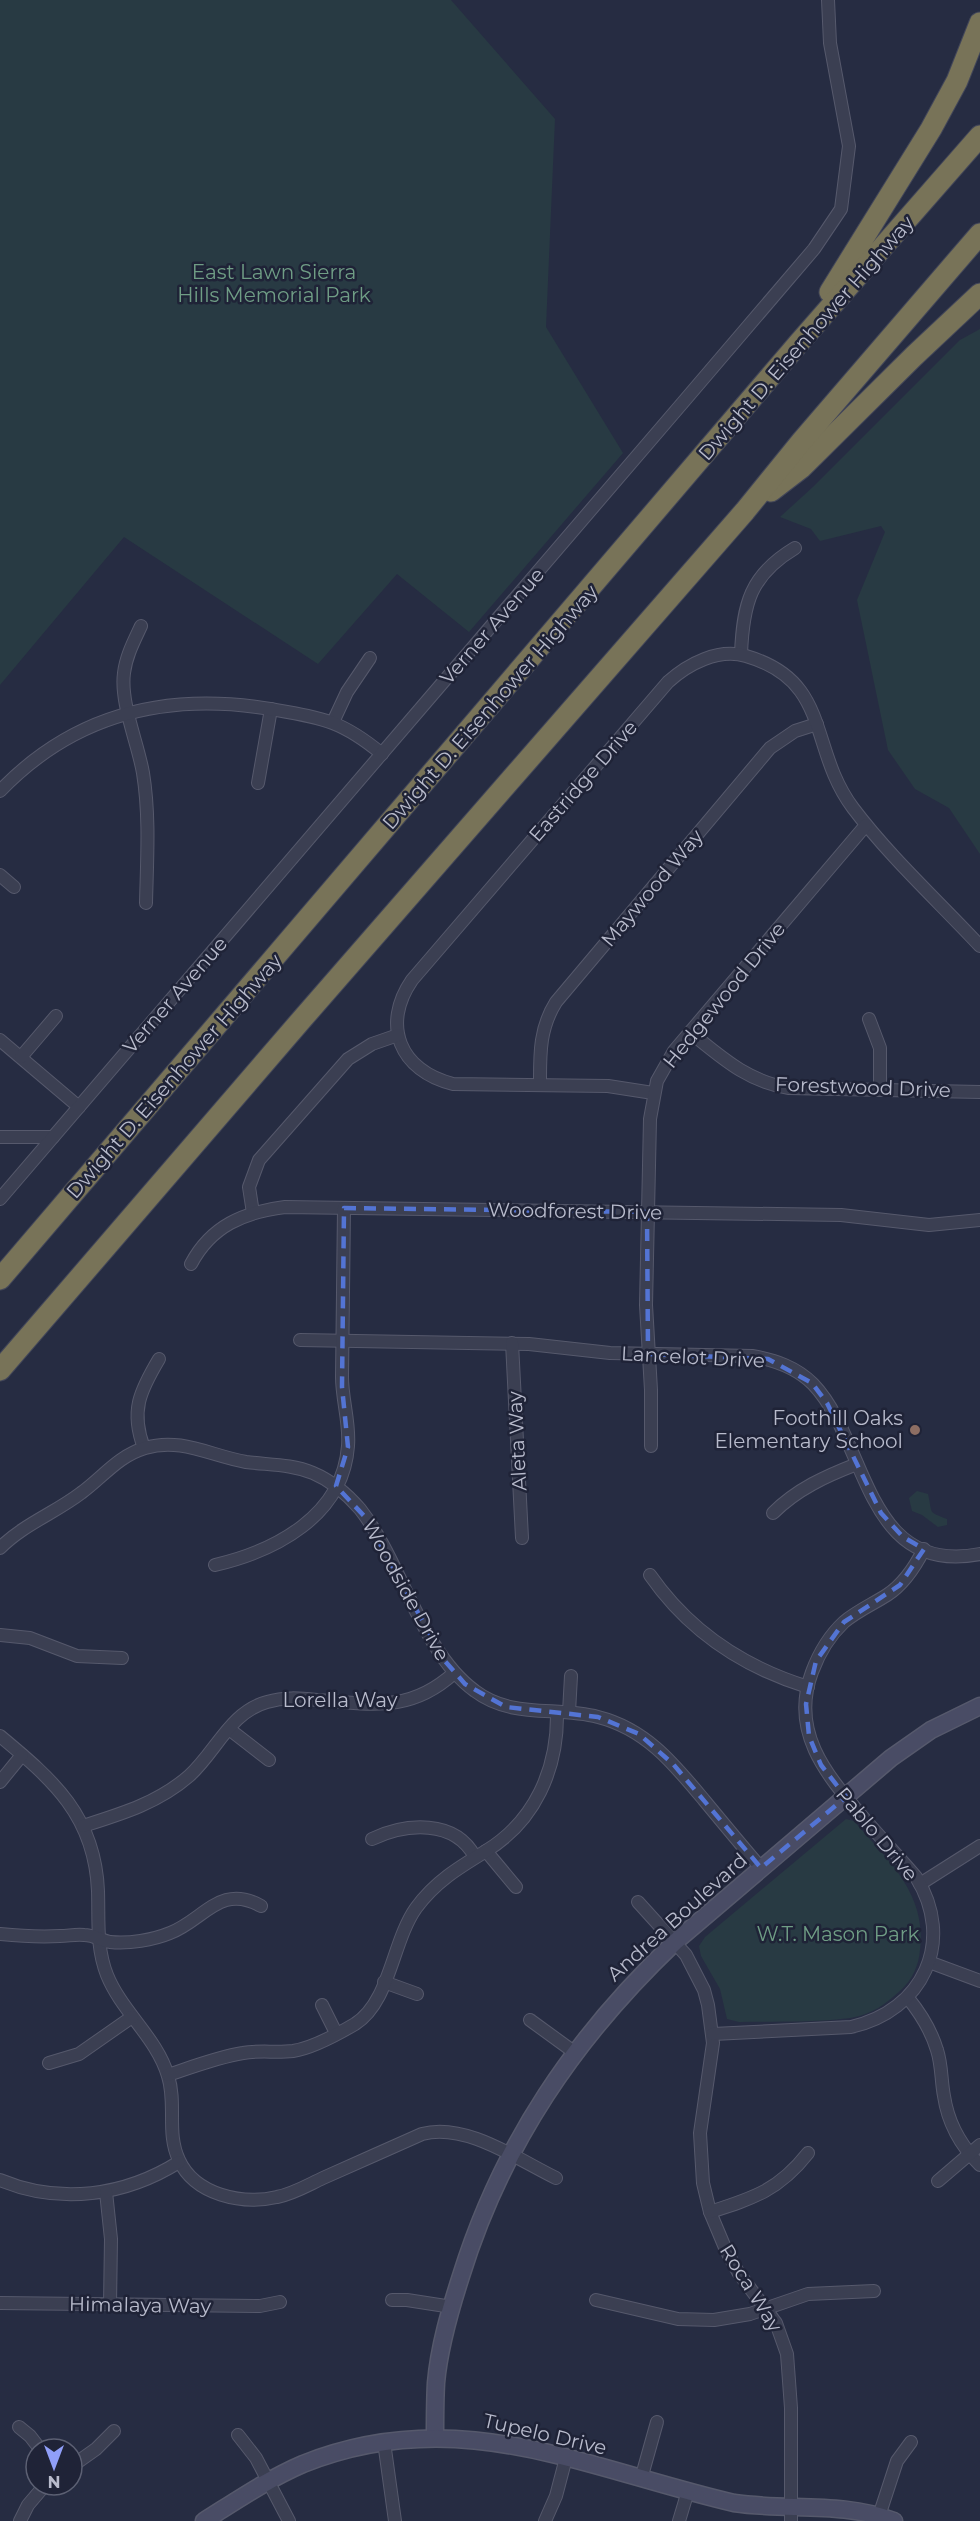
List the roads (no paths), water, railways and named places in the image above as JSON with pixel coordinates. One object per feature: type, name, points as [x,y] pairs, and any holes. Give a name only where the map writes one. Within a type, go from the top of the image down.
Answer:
[{"type":"highway","points":[[798,344],[931,129],[957,81],[980,23]]},
{"type":"highway","name":"Dwight D. Eisenhower Highway","points":[[0,1279],[798,344],[980,136]]},
{"type":"highway","points":[[0,1370],[311,1009],[745,512],[801,442],[980,234]]},
{"type":"highway","points":[[745,512],[801,468],[980,294]]},
{"type":"street","name":"Verner Avenue","points":[[0,1199],[814,249],[841,209],[849,146],[830,43],[828,0]]},
{"type":"street","points":[[741,654],[744,613],[750,593],[770,565],[795,548]]},
{"type":"street","points":[[141,626],[126,659],[123,676],[143,773],[147,808],[146,903]]},
{"type":"street","name":"Eastridge Drive","points":[[653,1093],[608,1086],[453,1084],[438,1080],[424,1073],[412,1063],[404,1050],[398,1035],[398,1007],[403,992],[412,980],[668,682],[686,668],[706,658],[741,654],[773,665],[797,684],[813,710],[824,750],[836,779],[852,807],[866,825],[980,946]]},
{"type":"street","points":[[333,722],[347,692],[370,658]]},
{"type":"street","points":[[0,791],[22,770],[56,745],[108,719],[153,707],[201,702],[271,709],[333,722],[358,734],[382,754]]},
{"type":"street","points":[[258,783],[271,709]]},
{"type":"street","name":"Maywood Way","points":[[540,1085],[541,1040],[544,1024],[556,1002],[770,748],[795,731],[817,724]]},
{"type":"street","name":"Hedgewood Drive","points":[[651,1446],[651,1390],[645,1305],[650,1119],[653,1093],[669,1058],[866,825]]},
{"type":"street","points":[[0,875],[14,887]]},
{"type":"street","points":[[21,1057],[56,1016]]},
{"type":"street","points":[[870,1019],[880,1048],[880,1090]]},
{"type":"street","name":"Forestwood Drive","points":[[690,1032],[734,1067],[767,1084],[789,1088],[980,1092]]},
{"type":"street","points":[[253,1213],[249,1187],[259,1160],[348,1059],[372,1044],[398,1035]]},
{"type":"street","points":[[0,1040],[79,1107]]},
{"type":"street","points":[[0,1137],[53,1137]]},
{"type":"street","name":"Woodforest Drive","points":[[191,1264],[201,1246],[215,1233],[253,1213],[285,1207],[841,1215],[929,1226],[980,1220]]},
{"type":"street","points":[[215,1565],[254,1554],[289,1536],[320,1511],[333,1496],[348,1447],[342,1387],[344,1208]]},
{"type":"street","name":"Lancelot Drive","points":[[300,1340],[512,1343],[560,1346],[610,1353],[752,1356],[784,1364],[805,1378],[823,1396],[877,1506],[891,1526],[909,1542],[924,1549],[958,1556],[980,1554]]},
{"type":"street","name":"Aleta Way","points":[[512,1343],[522,1539]]},
{"type":"street","points":[[0,1548],[38,1518],[80,1495],[122,1458],[144,1448],[137,1427],[139,1396],[159,1359]]},
{"type":"street","name":"Woodside Drive","points":[[144,1448],[168,1444],[192,1447],[247,1462],[299,1468],[336,1486],[351,1499],[366,1518],[444,1660],[454,1673],[477,1693],[498,1704],[521,1711],[563,1712],[612,1721],[652,1743],[673,1764],[761,1868]]},
{"type":"street","points":[[773,1513],[790,1497],[811,1484],[857,1464]]},
{"type":"street","name":"Pablo Drive","points":[[713,2034],[851,2027],[882,2017],[908,1998],[929,1962],[933,1946],[933,1921],[920,1884],[830,1778],[814,1751],[807,1720],[808,1687],[816,1661],[833,1634],[857,1612],[900,1585],[924,1549]]},
{"type":"street","points":[[650,1575],[675,1607],[719,1646],[762,1670],[808,1687]]},
{"type":"street","points":[[0,1635],[30,1638],[77,1656],[122,1658]]},
{"type":"street","name":"Lorella Way","points":[[83,1826],[132,1810],[164,1795],[191,1774],[244,1714],[265,1702],[289,1698],[395,1703],[428,1692],[454,1673]]},
{"type":"street","points":[[168,2075],[240,2054],[295,2051],[358,2022],[369,2012],[414,1910],[435,1886],[486,1851],[514,1828],[542,1789],[553,1760],[571,1676]]},
{"type":"street","name":"Andrea Boulevard","points":[[435,2437],[436,2382],[452,2307],[481,2219],[510,2156],[533,2114],[574,2052],[608,2010],[675,1941],[911,1744],[952,1719],[980,1706]]},
{"type":"street","points":[[229,1729],[268,1760]]},
{"type":"street","points":[[0,1737],[56,1785],[83,1826],[97,1875],[98,1938],[107,1976],[132,2017],[160,2056],[168,2075],[172,2096],[171,2133],[179,2162],[193,2179],[218,2194],[261,2199],[284,2196],[430,2132],[452,2131],[466,2134],[556,2178]]},
{"type":"street","points":[[0,1782],[22,1755]]},
{"type":"street","points":[[372,1839],[389,1831],[407,1828],[443,1830],[462,1840],[475,1857]]},
{"type":"street","points":[[920,1884],[980,1846]]},
{"type":"street","points":[[486,1851],[516,1887]]},
{"type":"street","points":[[0,1934],[84,1935],[112,1942],[156,1938],[184,1927],[213,1904],[226,1899],[248,1900],[261,1906]]},
{"type":"street","name":"Roca Way","points":[[638,1902],[675,1941],[694,1968],[704,1990],[713,2034],[712,2059],[702,2108],[700,2133],[703,2183],[711,2212],[726,2250],[738,2272],[767,2308],[782,2338],[789,2370],[791,2515]]},
{"type":"street","points":[[929,1962],[980,1981]]},
{"type":"street","points":[[384,1982],[417,1994]]},
{"type":"street","points":[[908,1998],[930,2031],[941,2065],[947,2112],[960,2142],[980,2165]]},
{"type":"street","points":[[322,2005],[336,2033]]},
{"type":"street","points":[[49,2063],[85,2050],[132,2017]]},
{"type":"street","points":[[530,2020],[574,2052]]},
{"type":"street","points":[[938,2181],[980,2145]]},
{"type":"street","points":[[711,2212],[763,2193],[791,2173],[808,2152]]},
{"type":"street","points":[[0,2180],[48,2193],[68,2195],[106,2192],[138,2184],[179,2162]]},
{"type":"street","points":[[106,2192],[111,2239],[110,2304]]},
{"type":"street","points":[[596,2300],[678,2319],[696,2320],[732,2318],[767,2308],[792,2297],[808,2294],[874,2291]]},
{"type":"street","points":[[392,2300],[452,2307]]},
{"type":"street","name":"Himalaya Way","points":[[0,2303],[260,2306],[280,2301]]},
{"type":"street","points":[[641,2478],[657,2422]]},
{"type":"street","points":[[19,2427],[31,2437]]},
{"type":"street","points":[[84,2458],[96,2449],[114,2430]]},
{"type":"street","points":[[238,2435],[256,2458],[289,2521]]},
{"type":"street","name":"Tupelo Drive","points":[[204,2521],[269,2481],[325,2456],[384,2442],[435,2437],[492,2441],[566,2458],[735,2503],[791,2515],[841,2508],[886,2518]]},
{"type":"street","points":[[384,2442],[395,2521]]},
{"type":"street","points":[[886,2518],[897,2461],[911,2442]]},
{"type":"street","points":[[545,2521],[556,2496],[566,2458]]},
{"type":"street","points":[[679,2521],[688,2491]]},
{"type":"street","points":[[20,2521],[27,2505],[34,2497]]},
{"type":"place","name":"Foothill Oaks Elementary School","points":[[915,1430]]},
{"type":"park label","name":"East Lawn Sierra Hills Memorial Park","points":[[274,284]]},
{"type":"park label","name":"W.T. Mason Park","points":[[838,1934]]}]
